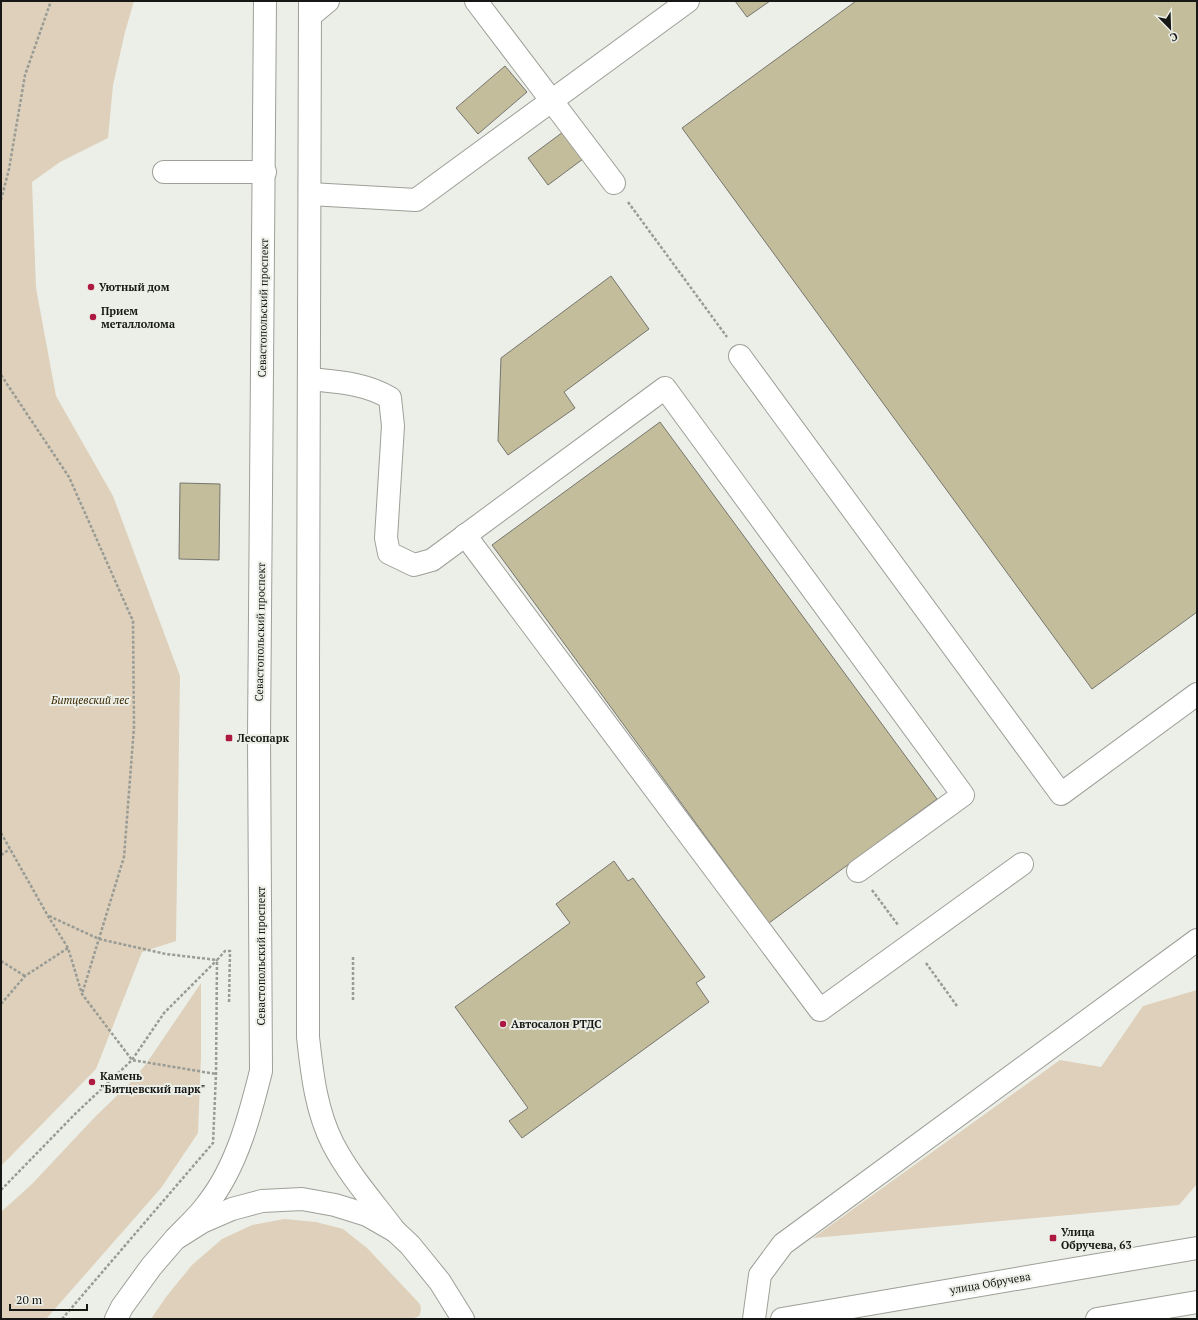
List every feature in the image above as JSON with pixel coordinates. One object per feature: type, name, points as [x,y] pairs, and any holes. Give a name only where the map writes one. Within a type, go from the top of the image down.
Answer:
[{"type":"main road","name":"Севастопольский проспект","points":[[175,1239],[209,1203],[228,1171],[249,1118],[262,1071],[259,736],[265,172],[265,1]]},
{"type":"main road","points":[[328,1],[310,9],[308,1036],[314,1082],[324,1122],[333,1144],[355,1178],[396,1231],[410,1245],[440,1282],[463,1319]]},
{"type":"main road","points":[[476,1],[614,182]]},
{"type":"main road","points":[[310,194],[416,200],[688,1]]},
{"type":"main road","points":[[164,172],[265,172]]},
{"type":"main road","points":[[740,356],[1061,794],[1197,694]]},
{"type":"main road","points":[[310,379],[356,384],[378,391],[390,398],[393,426],[386,538],[389,553],[414,565],[432,560],[665,388],[963,795],[858,871]]},
{"type":"main road","points":[[465,535],[820,1010],[1022,864]]},
{"type":"main road","points":[[754,1319],[760,1275],[783,1244],[1197,940]]},
{"type":"main road","points":[[116,1319],[122,1307],[151,1267],[175,1239],[202,1222],[232,1209],[262,1201],[302,1199],[335,1205],[366,1215],[396,1231]]},
{"type":"main road","name":"улица Обручева","points":[[782,1319],[1197,1248]]},
{"type":"main road","points":[[1097,1319],[1134,1317],[1197,1302]]},
{"type":"path","points":[[1,200],[10,169],[25,75],[51,1]]},
{"type":"path","points":[[614,182],[740,356]]},
{"type":"path","points":[[1,374],[69,477],[133,621],[134,728],[124,857],[82,994]]},
{"type":"path","points":[[1,833],[68,948],[82,994],[132,1060],[216,1074]]},
{"type":"path","points":[[1,855],[10,849]]},
{"type":"path","points":[[48,916],[99,939],[166,954],[217,960]]},
{"type":"path","points":[[1,1004],[25,976],[68,948]]},
{"type":"path","points":[[1,1190],[74,1115],[132,1060],[164,1013],[225,951],[230,951],[229,1004]]},
{"type":"path","points":[[353,956],[353,1002]]},
{"type":"path","points":[[62,1319],[213,1143],[216,1074],[217,960]]},
{"type":"path","points":[[1,961],[25,976]]},
{"type":"green space","name":"Битцевский лес","points":[[1,1],[134,1],[125,32],[113,85],[108,138],[60,162],[32,182],[36,288],[56,396],[113,496],[180,676],[176,941],[142,952],[96,1069],[1,1166]]},
{"type":"green space","points":[[201,983],[201,1057],[198,1133],[161,1188],[46,1319],[1,1319],[1,1212],[32,1184],[94,1118],[133,1080],[146,1064]]},
{"type":"green space","points":[[1197,990],[1197,1184],[1179,1205],[813,1238],[1060,1060],[1101,1067],[1143,1006]]},
{"type":"green space","points":[[284,1219],[316,1222],[343,1229],[367,1248],[419,1303],[421,1310],[419,1316],[412,1319],[151,1319],[166,1297],[192,1265],[222,1239],[252,1225]]},
{"type":"building","points":[[735,1],[770,1],[747,17]]},
{"type":"building","points":[[856,1],[1197,1],[1197,612],[1092,689],[682,128]]},
{"type":"building","points":[[505,66],[527,92],[478,134],[456,108]]},
{"type":"building","points":[[563,132],[583,159],[548,185],[528,158]]},
{"type":"building","points":[[611,276],[649,329],[564,392],[575,408],[508,455],[498,441],[501,358]]},
{"type":"building","points":[[660,422],[937,799],[769,923],[492,545]]},
{"type":"building","points":[[180,483],[220,484],[219,560],[179,559]]},
{"type":"building","points":[[614,861],[628,881],[633,878],[705,977],[696,983],[709,1002],[522,1138],[509,1121],[528,1108],[455,1007],[570,923],[556,904]]},
{"type":"place","name":"Уютный дом","points":[[91,287]]},
{"type":"place","name":"Прием металлолома","points":[[93,317]]},
{"type":"place","name":"Лесопарк","points":[[229,738]]},
{"type":"place","name":"Автосалон РТДС","points":[[503,1024]]},
{"type":"place","name":"Камень \"Битцевский парк\"","points":[[92,1082]]},
{"type":"place","name":"Улица Обручева, 63","points":[[1053,1238]]}]
